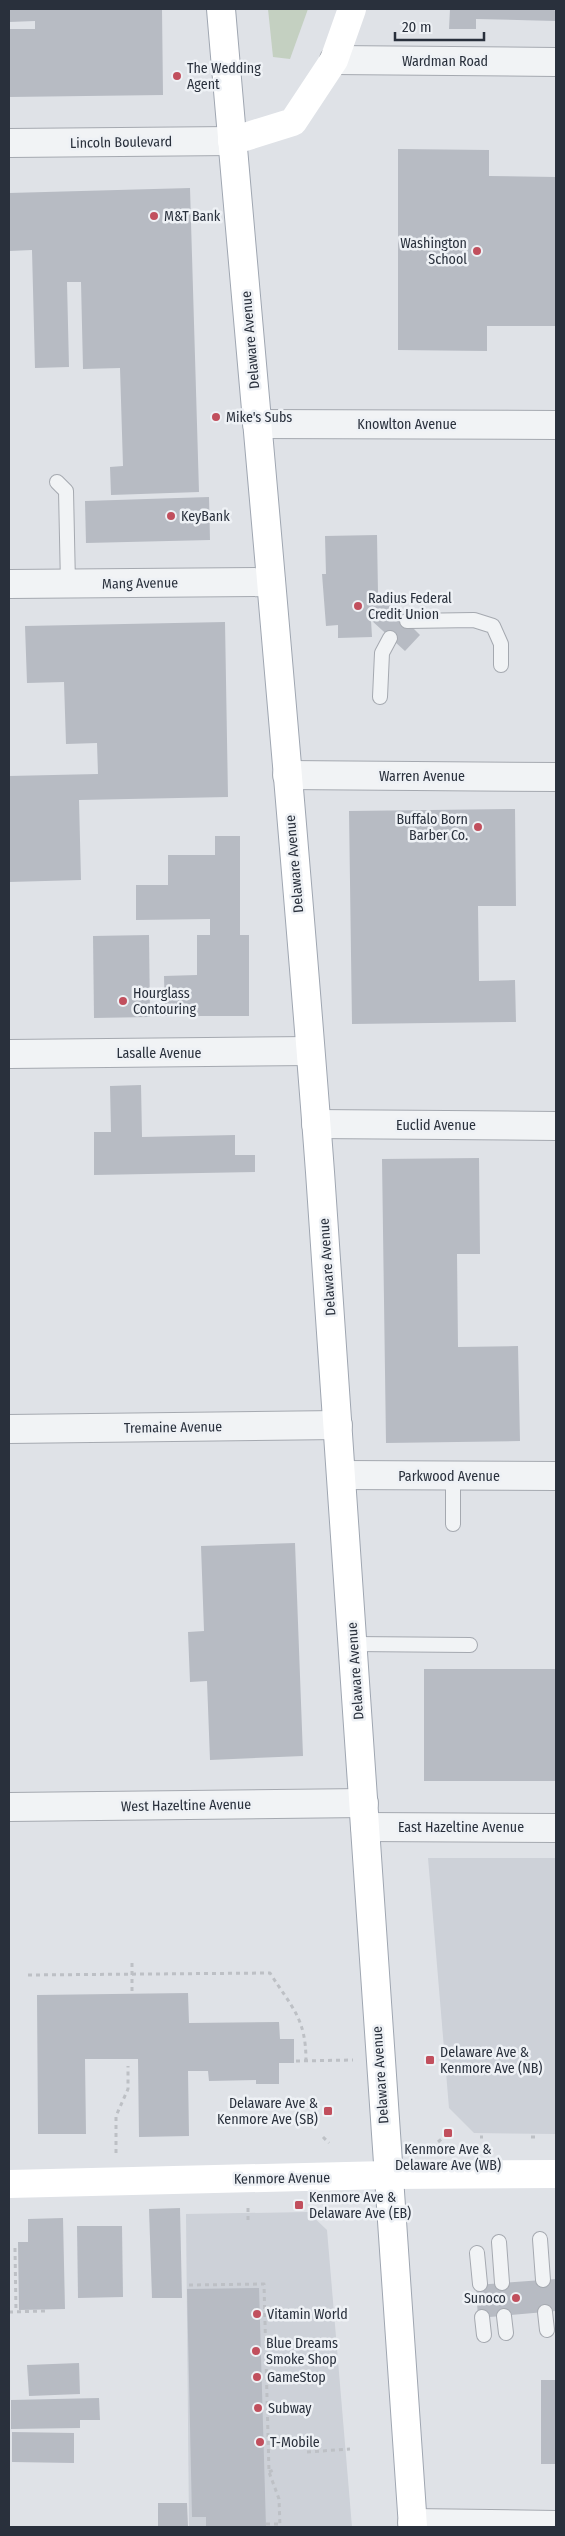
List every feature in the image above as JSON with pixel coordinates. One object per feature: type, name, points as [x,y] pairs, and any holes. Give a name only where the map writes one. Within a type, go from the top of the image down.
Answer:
[{"type":"main road","name":"Delaware Avenue","points":[[221,9],[288,775],[316,1124],[342,1475],[387,2176],[413,2525]]},
{"type":"main road","points":[[232,141],[293,122],[334,60],[352,9]]},
{"type":"main road","name":"Kenmore Avenue","points":[[9,2184],[556,2174]]},
{"type":"street","name":"Wardman Road","points":[[334,60],[556,62]]},
{"type":"street","name":"Lincoln Boulevard","points":[[9,143],[232,141]]},
{"type":"street","name":"Knowlton Avenue","points":[[257,424],[556,425]]},
{"type":"street","name":"Mang Avenue","points":[[9,584],[271,582]]},
{"type":"street","name":"Warren Avenue","points":[[288,775],[556,777]]},
{"type":"street","name":"Lasalle Avenue","points":[[9,1054],[310,1051]]},
{"type":"street","name":"Euclid Avenue","points":[[316,1124],[556,1126]]},
{"type":"street","name":"Tremaine Avenue","points":[[9,1429],[338,1426]]},
{"type":"street","name":"Parkwood Avenue","points":[[342,1475],[556,1476]]},
{"type":"street","name":"West Hazeltine Avenue","points":[[9,1807],[364,1815]]},
{"type":"street","name":"East Hazeltine Avenue","points":[[364,1815],[556,1828]]},
{"type":"street","points":[[413,2525],[515,2526],[556,2524]]},
{"type":"lane","points":[[57,482],[66,492],[68,584]]},
{"type":"lane","points":[[407,621],[474,620],[492,626],[501,644],[500,665]]},
{"type":"lane","points":[[380,697],[382,653],[390,638]]},
{"type":"lane","points":[[453,1476],[453,1524]]},
{"type":"lane","points":[[353,1644],[470,1644]]},
{"type":"lane","points":[[540,2239],[543,2280]]},
{"type":"lane","points":[[499,2242],[502,2282]]},
{"type":"lane","points":[[477,2253],[480,2284]]},
{"type":"lane","points":[[545,2312],[546,2330]]},
{"type":"lane","points":[[504,2316],[506,2333]]},
{"type":"lane","points":[[482,2317],[484,2335]]},
{"type":"path","points":[[132,1963],[132,1993]]},
{"type":"path","points":[[28,1975],[270,1973],[302,2022],[306,2041],[306,2061]]},
{"type":"path","points":[[296,2061],[344,2060]]},
{"type":"path","points":[[116,2159],[116,2116],[128,2089],[128,2066]]},
{"type":"path","points":[[438,2142],[445,2136]]},
{"type":"path","points":[[323,2138],[329,2143]]},
{"type":"path","points":[[248,2220],[249,2201]]},
{"type":"path","points":[[9,2248],[16,2248],[16,2312]]},
{"type":"path","points":[[188,2285],[264,2284],[269,2472],[280,2499],[280,2526],[266,2524]]},
{"type":"path","points":[[9,2312],[45,2311]]},
{"type":"path","points":[[307,2452],[350,2449]]},
{"type":"path","points":[[269,2472],[276,2468]]},
{"type":"shaded area","points":[[428,1858],[556,1858],[556,2134],[474,2133],[449,2108]]},
{"type":"shaded area","points":[[308,2212],[327,2230],[352,2527],[189,2527],[186,2214]]},
{"type":"green space","points":[[268,9],[308,9],[290,59],[273,57]]},
{"type":"building","points":[[9,9],[162,9],[163,95],[9,97],[9,29],[35,29],[35,21],[9,22]]},
{"type":"building","points":[[450,9],[552,9],[556,11],[556,21],[476,19],[476,29],[449,29]]},
{"type":"building","name":"Washington School","points":[[398,149],[489,150],[489,176],[556,177],[556,326],[487,326],[487,351],[398,350]]},
{"type":"building","points":[[190,188],[199,492],[111,495],[110,467],[123,466],[120,368],[83,369],[81,282],[67,282],[69,367],[35,368],[32,250],[9,251],[9,193]]},
{"type":"building","points":[[209,497],[210,540],[86,543],[85,501]]},
{"type":"building","name":"Radius Federal Credit Union","points":[[377,535],[378,593],[420,635],[405,651],[371,620],[372,637],[338,638],[338,625],[326,626],[322,574],[326,574],[325,536]]},
{"type":"building","points":[[225,622],[228,797],[79,800],[81,880],[9,882],[9,776],[98,774],[97,743],[66,744],[64,682],[27,683],[25,626]]},
{"type":"building","points":[[515,809],[516,906],[478,906],[479,981],[515,980],[516,1022],[352,1024],[349,811]]},
{"type":"building","points":[[215,836],[240,836],[240,935],[249,935],[249,1016],[165,1016],[164,976],[197,975],[197,935],[210,935],[210,919],[136,920],[136,885],[168,885],[168,855],[215,855]]},
{"type":"building","points":[[149,935],[150,1017],[94,1018],[93,936]]},
{"type":"building","points":[[141,1085],[142,1137],[235,1135],[235,1155],[255,1155],[255,1172],[94,1175],[94,1132],[111,1132],[110,1086]]},
{"type":"building","points":[[479,1158],[480,1254],[457,1254],[458,1347],[518,1346],[520,1441],[386,1443],[382,1159]]},
{"type":"building","points":[[295,1543],[303,1756],[210,1760],[207,1681],[190,1682],[188,1632],[204,1631],[201,1546]]},
{"type":"building","points":[[424,1669],[556,1669],[556,1781],[424,1781]]},
{"type":"building","points":[[188,1993],[189,2023],[279,2022],[280,2039],[294,2039],[294,2063],[279,2063],[279,2084],[256,2084],[256,2080],[209,2081],[208,2071],[188,2071],[189,2136],[139,2137],[138,2059],[85,2059],[86,2134],[38,2134],[37,1995]]},
{"type":"building","points":[[180,2208],[182,2298],[152,2298],[149,2209]]},
{"type":"building","points":[[63,2218],[65,2309],[19,2310],[18,2242],[28,2242],[28,2219]]},
{"type":"building","points":[[77,2226],[122,2226],[123,2297],[78,2298]]},
{"type":"building","name":"Sunoco","points":[[556,2279],[556,2311],[478,2318],[476,2285]]},
{"type":"building","points":[[259,2288],[266,2527],[206,2527],[206,2517],[192,2517],[187,2289]]},
{"type":"building","points":[[79,2363],[80,2394],[29,2396],[27,2365]]},
{"type":"building","points":[[541,2380],[556,2380],[556,2464],[541,2464]]},
{"type":"building","points":[[99,2398],[100,2420],[80,2420],[80,2428],[11,2429],[11,2400]]},
{"type":"building","points":[[12,2432],[74,2433],[74,2463],[12,2462]]},
{"type":"building","points":[[158,2503],[187,2503],[188,2527],[158,2527]]},
{"type":"place","name":"The Wedding Agent","points":[[177,76]]},
{"type":"place","name":"M&T Bank","points":[[154,216]]},
{"type":"place","name":"Washington School","points":[[477,251]]},
{"type":"place","name":"Mike's Subs","points":[[216,417]]},
{"type":"place","name":"KeyBank","points":[[171,516]]},
{"type":"place","name":"Radius Federal Credit Union","points":[[358,606]]},
{"type":"place","name":"Buffalo Born Barber Co.","points":[[478,827]]},
{"type":"place","name":"Hourglass Contouring","points":[[123,1001]]},
{"type":"place","name":"Delaware Ave & Kenmore Ave (NB)","points":[[430,2060]]},
{"type":"place","name":"Delaware Ave & Kenmore Ave (SB)","points":[[328,2111]]},
{"type":"place","name":"Kenmore Ave & Delaware Ave (WB)","points":[[448,2133]]},
{"type":"place","name":"Kenmore Ave & Delaware Ave (EB)","points":[[299,2205]]},
{"type":"place","name":"Sunoco","points":[[516,2298]]},
{"type":"place","name":"Vitamin World","points":[[257,2314]]},
{"type":"place","name":"Blue Dreams Smoke Shop","points":[[256,2351]]},
{"type":"place","name":"GameStop","points":[[257,2377]]},
{"type":"place","name":"Subway","points":[[258,2408]]},
{"type":"place","name":"T-Mobile","points":[[260,2442]]}]
